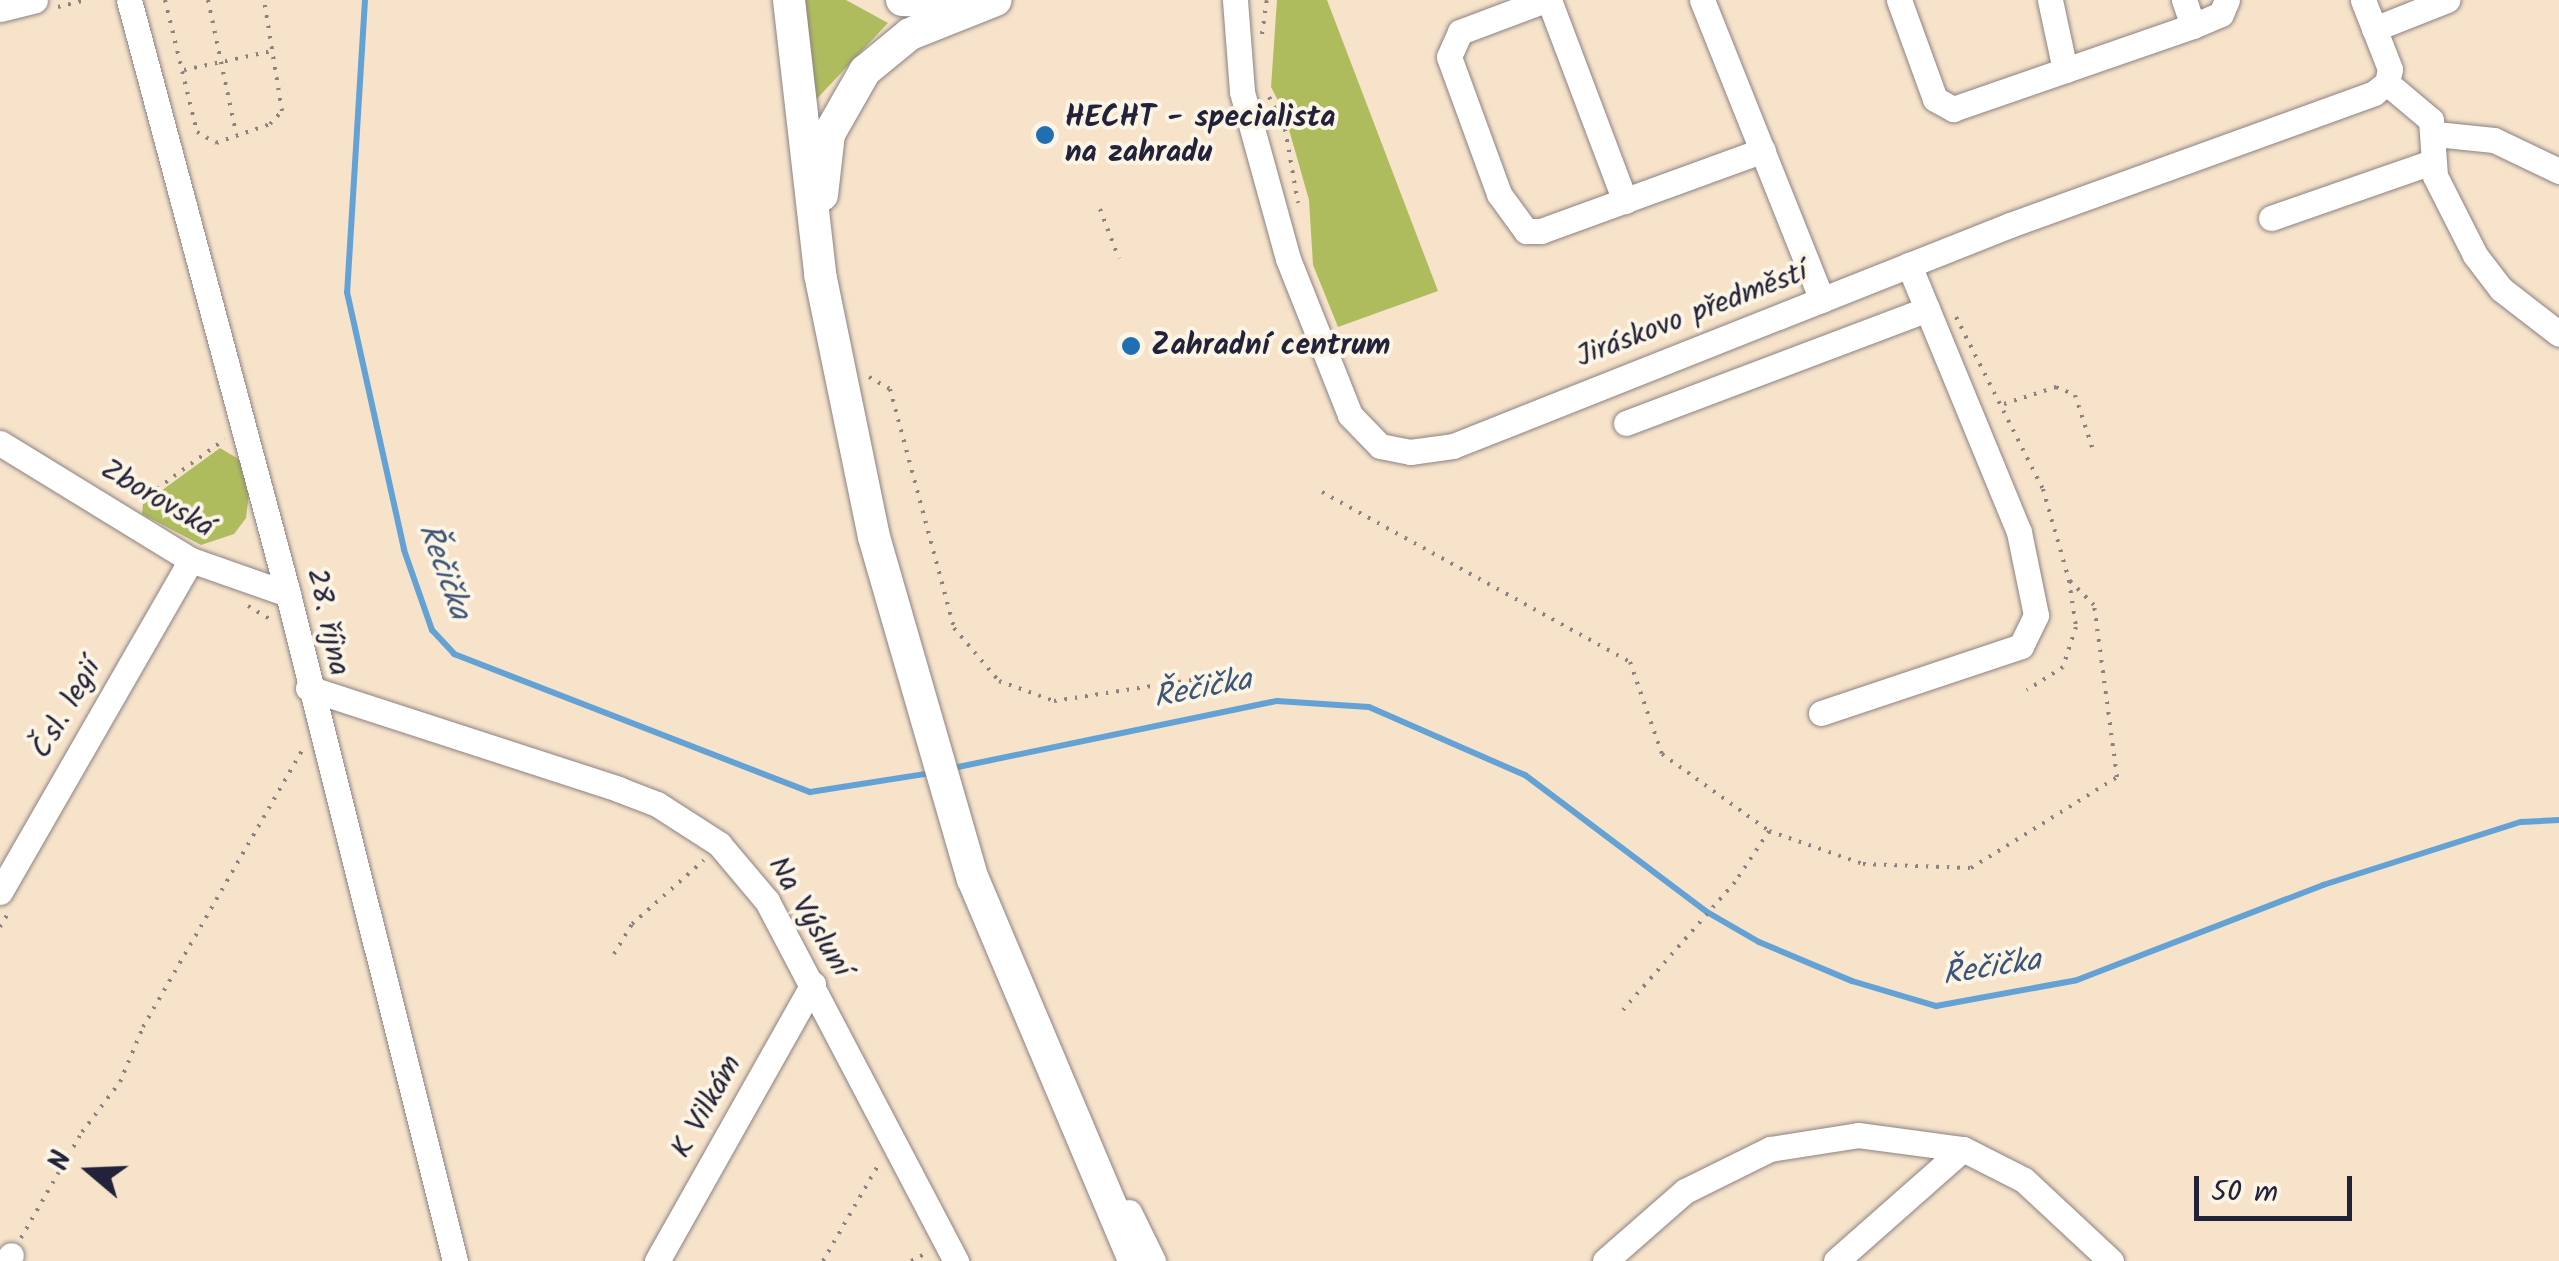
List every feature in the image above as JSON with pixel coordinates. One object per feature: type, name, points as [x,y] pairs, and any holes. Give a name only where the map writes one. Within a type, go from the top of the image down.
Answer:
[{"type":"main road","points":[[789,0],[820,274],[874,537],[973,879],[1134,1261]]},
{"type":"main road","points":[[902,0],[990,1]]},
{"type":"main road","points":[[820,274],[824,162],[850,89],[910,34],[990,1]]},
{"type":"street","points":[[0,10],[35,0]]},
{"type":"street","name":"28. října","points":[[130,0],[288,594],[308,688],[454,1261]]},
{"type":"street","name":"Jiráskovo předměstí","points":[[1235,0],[1242,92],[1288,259],[1350,415],[1380,446],[1410,452],[1453,446],[1909,265],[2388,83]]},
{"type":"street","points":[[1624,201],[1547,0],[1460,32],[1450,46],[1498,194],[1526,231],[1624,201],[1763,150]]},
{"type":"street","points":[[1702,0],[1822,300]]},
{"type":"street","points":[[1899,0],[1935,99],[1945,108],[2193,26],[2221,14],[2226,0]]},
{"type":"street","points":[[2050,0],[2066,70]]},
{"type":"street","points":[[2184,0],[2193,26]]},
{"type":"street","points":[[2363,0],[2390,68],[2388,83],[2431,120],[2436,134],[2432,162],[2475,256],[2501,290],[2559,334]]},
{"type":"street","points":[[2374,29],[2447,0]]},
{"type":"street","points":[[2436,134],[2494,140],[2559,171]]},
{"type":"street","points":[[2271,218],[2432,162]]},
{"type":"street","points":[[1821,713],[2020,646],[2036,614],[2019,532],[1909,265]]},
{"type":"street","points":[[1626,422],[1927,309]]},
{"type":"street","name":"Zborovská","points":[[0,444],[191,560],[288,594]]},
{"type":"street","name":"Čsl. legií","points":[[0,892],[8,859],[191,560]]},
{"type":"street","name":"Na Výsluní","points":[[308,688],[658,804],[715,849],[768,901],[891,1145],[956,1261]]},
{"type":"street","points":[[973,879],[1154,1261]]},
{"type":"street","name":"K Vilkám","points":[[657,1261],[813,984]]},
{"type":"street","points":[[1605,1261],[1684,1192],[1770,1149],[1858,1135],[1962,1148],[2024,1180],[2111,1261]]},
{"type":"street","points":[[1836,1261],[1962,1148]]},
{"type":"path","points":[[165,0],[200,137],[216,143],[270,124],[282,112],[264,0]]},
{"type":"path","points":[[208,0],[236,133]]},
{"type":"path","points":[[1262,48],[1267,0]]},
{"type":"path","points":[[184,70],[272,51]]},
{"type":"path","points":[[1262,84],[1285,129],[1300,212]]},
{"type":"path","points":[[1100,209],[1118,259]]},
{"type":"path","points":[[834,357],[890,389],[954,628],[999,681],[1054,701],[1204,678]]},
{"type":"path","points":[[2004,404],[2056,387],[2074,394],[2094,453]]},
{"type":"path","points":[[140,501],[223,441]]},
{"type":"path","points":[[1322,492],[1630,662],[1662,754],[1770,830],[1863,864],[1971,868],[2116,777],[2094,605],[2068,580]]},
{"type":"path","points":[[239,601],[279,626]]},
{"type":"path","points":[[9,1258],[82,1132],[120,1082],[143,1028],[308,740]]},
{"type":"path","points":[[1623,1010],[1735,882],[1770,830]]},
{"type":"path","points":[[614,954],[642,914],[715,849]]},
{"type":"path","points":[[824,1261],[891,1145]]},
{"type":"green space","points":[[803,0],[846,0],[888,23],[811,105]]},
{"type":"green space","points":[[1277,0],[1327,0],[1438,291],[1338,327],[1313,265],[1309,200],[1284,112],[1271,87]]},
{"type":"green space","points":[[220,448],[240,460],[249,493],[246,518],[234,534],[201,545],[142,514],[143,504]]},
{"type":"waterway","name":"Řečička","points":[[365,0],[347,292],[404,550],[432,630],[454,654],[810,792],[931,773]]},
{"type":"waterway","name":"Řečička","points":[[953,768],[1277,701],[1369,707],[1525,775],[1707,912],[1759,942],[1852,981],[1936,1006],[2077,980],[2323,885],[2521,822],[2559,820]]},
{"type":"place","name":"HECHT - specialista na zahradu","points":[[1045,135]]},
{"type":"place","name":"Zahradní centrum","points":[[1131,346]]}]
